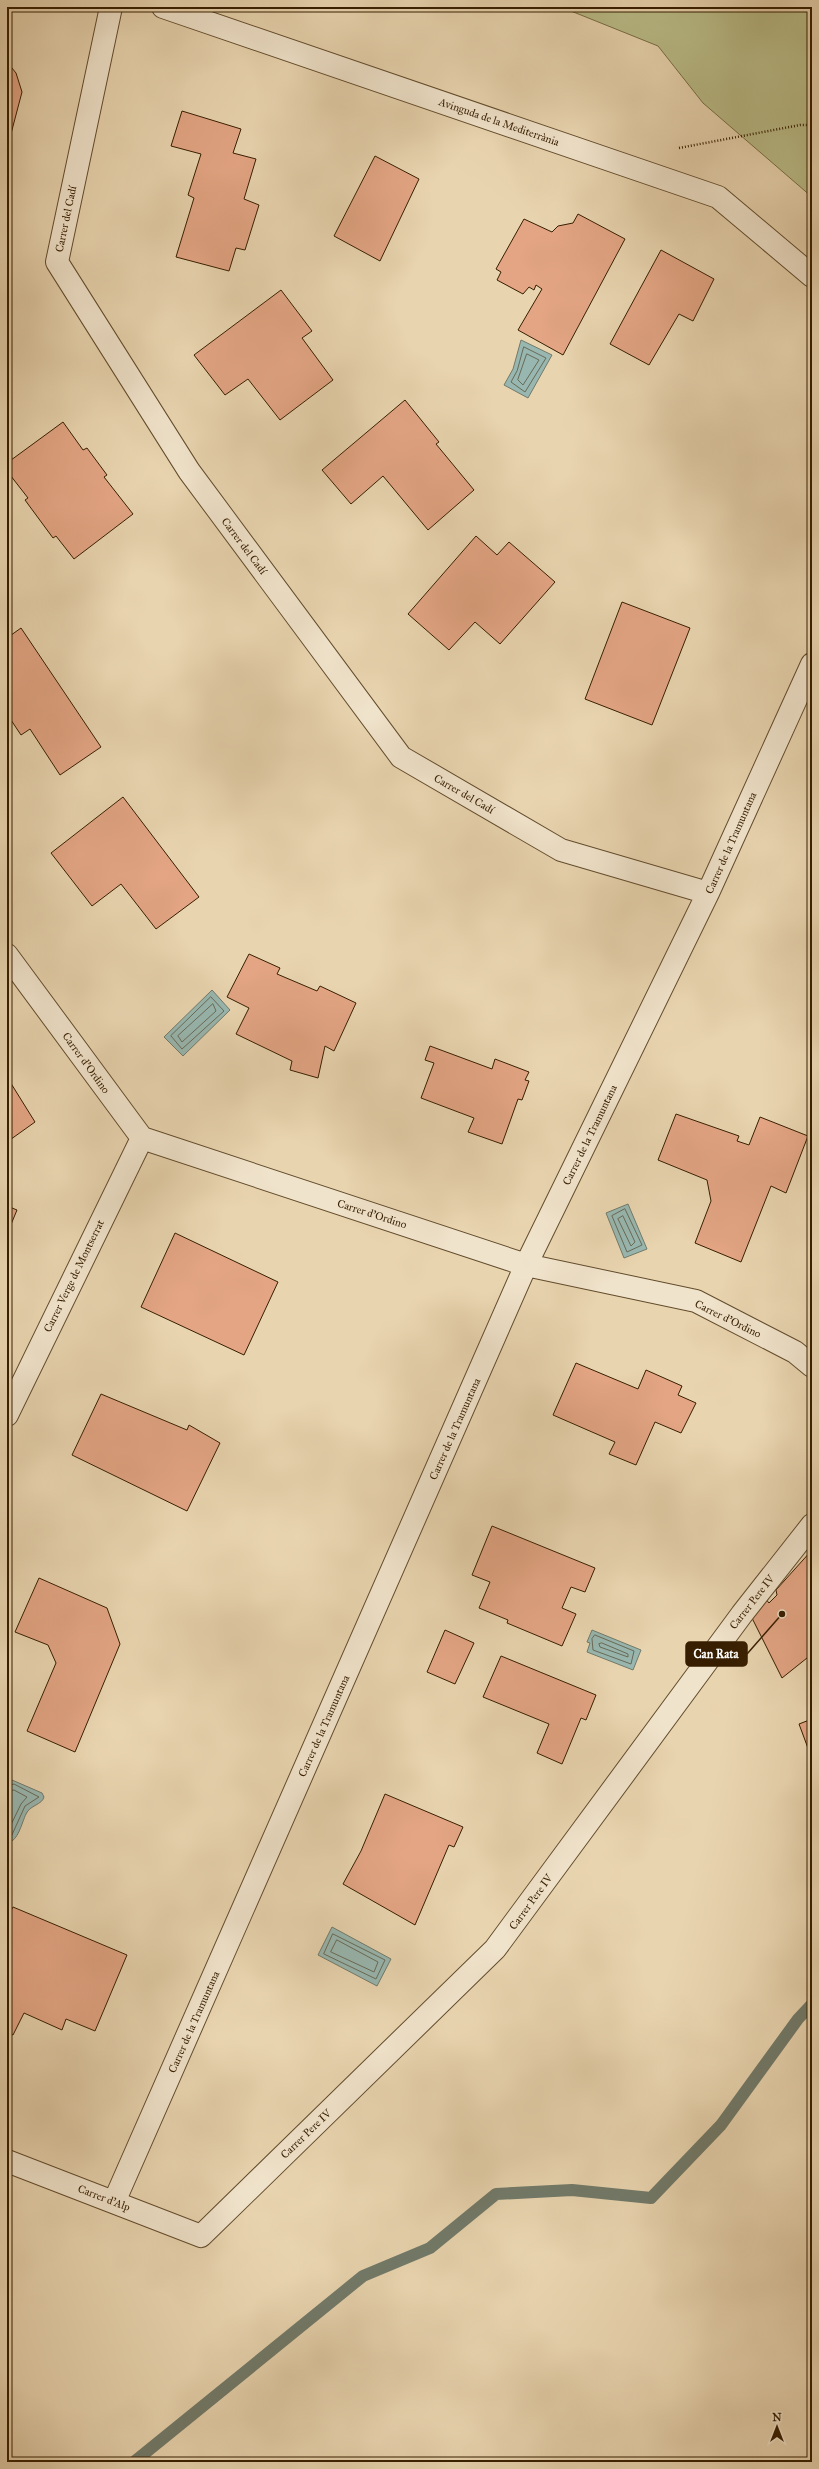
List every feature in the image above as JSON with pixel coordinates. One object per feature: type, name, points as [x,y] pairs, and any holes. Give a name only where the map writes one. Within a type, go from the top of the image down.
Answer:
[{"type":"street","name":"Carrer del Cadí","points":[[111,7],[57,262],[189,471],[401,757],[561,850],[708,893]]},
{"type":"street","name":"Avinguda de la Mediterrània","points":[[163,7],[718,197],[812,276]]},
{"type":"street","name":"Carrer de la Tramuntana","points":[[114,2202],[526,1266],[708,893],[812,664]]},
{"type":"street","name":"Carrer d'Ordino","points":[[7,955],[142,1138],[526,1266],[696,1301],[794,1352],[812,1366]]},
{"type":"street","name":"Carrer Verge de Montserrat","points":[[7,1415],[142,1138]]},
{"type":"street","name":"Carrer Pere IV","points":[[201,2236],[495,1949],[742,1614],[812,1525]]},
{"type":"street","name":"Carrer d'Alp","points":[[7,2161],[201,2236]]},
{"type":"path","points":[[674,148],[800,125],[812,125]]},
{"type":"green space","points":[[561,7],[812,7],[812,197],[703,103],[658,46]]},
{"type":"water","points":[[521,340],[552,355],[528,398],[504,385],[513,369]]},
{"type":"water","points":[[212,990],[230,1010],[183,1056],[164,1037]]},
{"type":"water","points":[[628,1204],[647,1249],[624,1258],[606,1213]]},
{"type":"water","points":[[592,1630],[641,1650],[633,1670],[587,1652],[590,1643],[587,1642]]},
{"type":"water","points":[[12,1780],[42,1793],[44,1797],[41,1802],[28,1811],[17,1835],[14,1839],[8,1842],[7,1784]]},
{"type":"water","points":[[332,1927],[391,1959],[377,1986],[318,1955]]},
{"type":"building","points":[[7,62],[16,73],[22,92],[7,149]]},
{"type":"building","points":[[182,111],[241,129],[233,153],[256,159],[244,199],[259,205],[245,250],[236,248],[229,271],[176,257],[194,198],[188,195],[201,154],[171,146]]},
{"type":"building","points":[[375,156],[419,179],[380,261],[334,236]]},
{"type":"building","points":[[578,214],[625,239],[563,355],[518,330],[542,289],[536,285],[534,290],[529,287],[523,294],[497,280],[501,272],[496,269],[524,219],[552,232],[558,226],[573,223]]},
{"type":"building","points":[[661,250],[714,279],[693,321],[679,314],[649,365],[610,344]]},
{"type":"building","points":[[281,290],[312,331],[302,338],[333,380],[280,420],[248,379],[225,395],[194,355]]},
{"type":"building","points":[[405,400],[439,442],[436,444],[474,490],[428,530],[383,476],[351,504],[322,470]]},
{"type":"building","points":[[63,422],[83,450],[87,448],[107,475],[104,477],[133,514],[74,559],[56,536],[53,538],[25,500],[28,498],[7,471],[7,463]]},
{"type":"building","points":[[476,536],[497,555],[509,542],[555,582],[500,644],[475,622],[449,650],[408,614]]},
{"type":"building","points":[[622,602],[690,628],[652,725],[585,699]]},
{"type":"building","points":[[21,628],[101,747],[60,775],[30,729],[21,735],[7,714],[7,638]]},
{"type":"building","points":[[123,797],[199,897],[156,929],[121,884],[92,906],[51,853]]},
{"type":"building","points":[[249,954],[280,968],[277,974],[317,991],[320,986],[356,1003],[334,1051],[325,1046],[318,1078],[290,1070],[292,1061],[236,1034],[249,1008],[227,997]]},
{"type":"building","points":[[430,1046],[492,1069],[495,1059],[529,1072],[525,1080],[529,1081],[522,1100],[518,1099],[502,1144],[468,1132],[474,1118],[421,1098],[434,1063],[425,1060]]},
{"type":"building","points":[[7,1077],[35,1122],[7,1142]]},
{"type":"building","points":[[676,1114],[739,1136],[737,1141],[749,1145],[760,1117],[808,1136],[786,1193],[771,1186],[741,1262],[695,1243],[711,1201],[707,1180],[658,1160]]},
{"type":"building","points":[[7,1206],[17,1210],[7,1234]]},
{"type":"building","points":[[175,1233],[278,1282],[244,1355],[141,1307]]},
{"type":"building","points":[[576,1363],[638,1389],[646,1370],[682,1386],[678,1395],[696,1403],[681,1433],[655,1422],[636,1465],[609,1454],[615,1442],[553,1415]]},
{"type":"building","points":[[101,1394],[187,1430],[189,1425],[220,1443],[187,1511],[72,1455]]},
{"type":"building","points":[[492,1526],[595,1568],[585,1592],[571,1587],[562,1608],[576,1614],[562,1646],[507,1623],[508,1620],[479,1608],[490,1582],[472,1575]]},
{"type":"building","points":[[812,1550],[812,1581],[809,1584],[812,1590],[812,1654],[782,1678],[752,1618],[765,1598],[769,1603],[777,1595],[776,1590]]},
{"type":"building","points":[[39,1578],[107,1608],[120,1644],[75,1752],[27,1731],[56,1663],[48,1645],[15,1632]]},
{"type":"building","points":[[445,1630],[474,1643],[455,1684],[427,1672]]},
{"type":"building","points":[[501,1656],[596,1695],[586,1720],[581,1718],[562,1764],[537,1753],[549,1724],[483,1697]]},
{"type":"building","points":[[812,1719],[812,1759],[799,1724]]},
{"type":"building","points":[[385,1794],[463,1827],[454,1847],[449,1845],[415,1925],[343,1884],[361,1851]]},
{"type":"building","points":[[13,1907],[127,1955],[95,2031],[66,2019],[62,2030],[24,2013],[13,2035],[7,2032],[7,1918]]},
{"type":"waterway","points":[[134,2462],[363,2276],[430,2248],[496,2194],[572,2190],[651,2198],[721,2125],[798,2019],[812,2004]]},
{"type":"place","name":"Can Rata","points":[[782,1614]]}]
